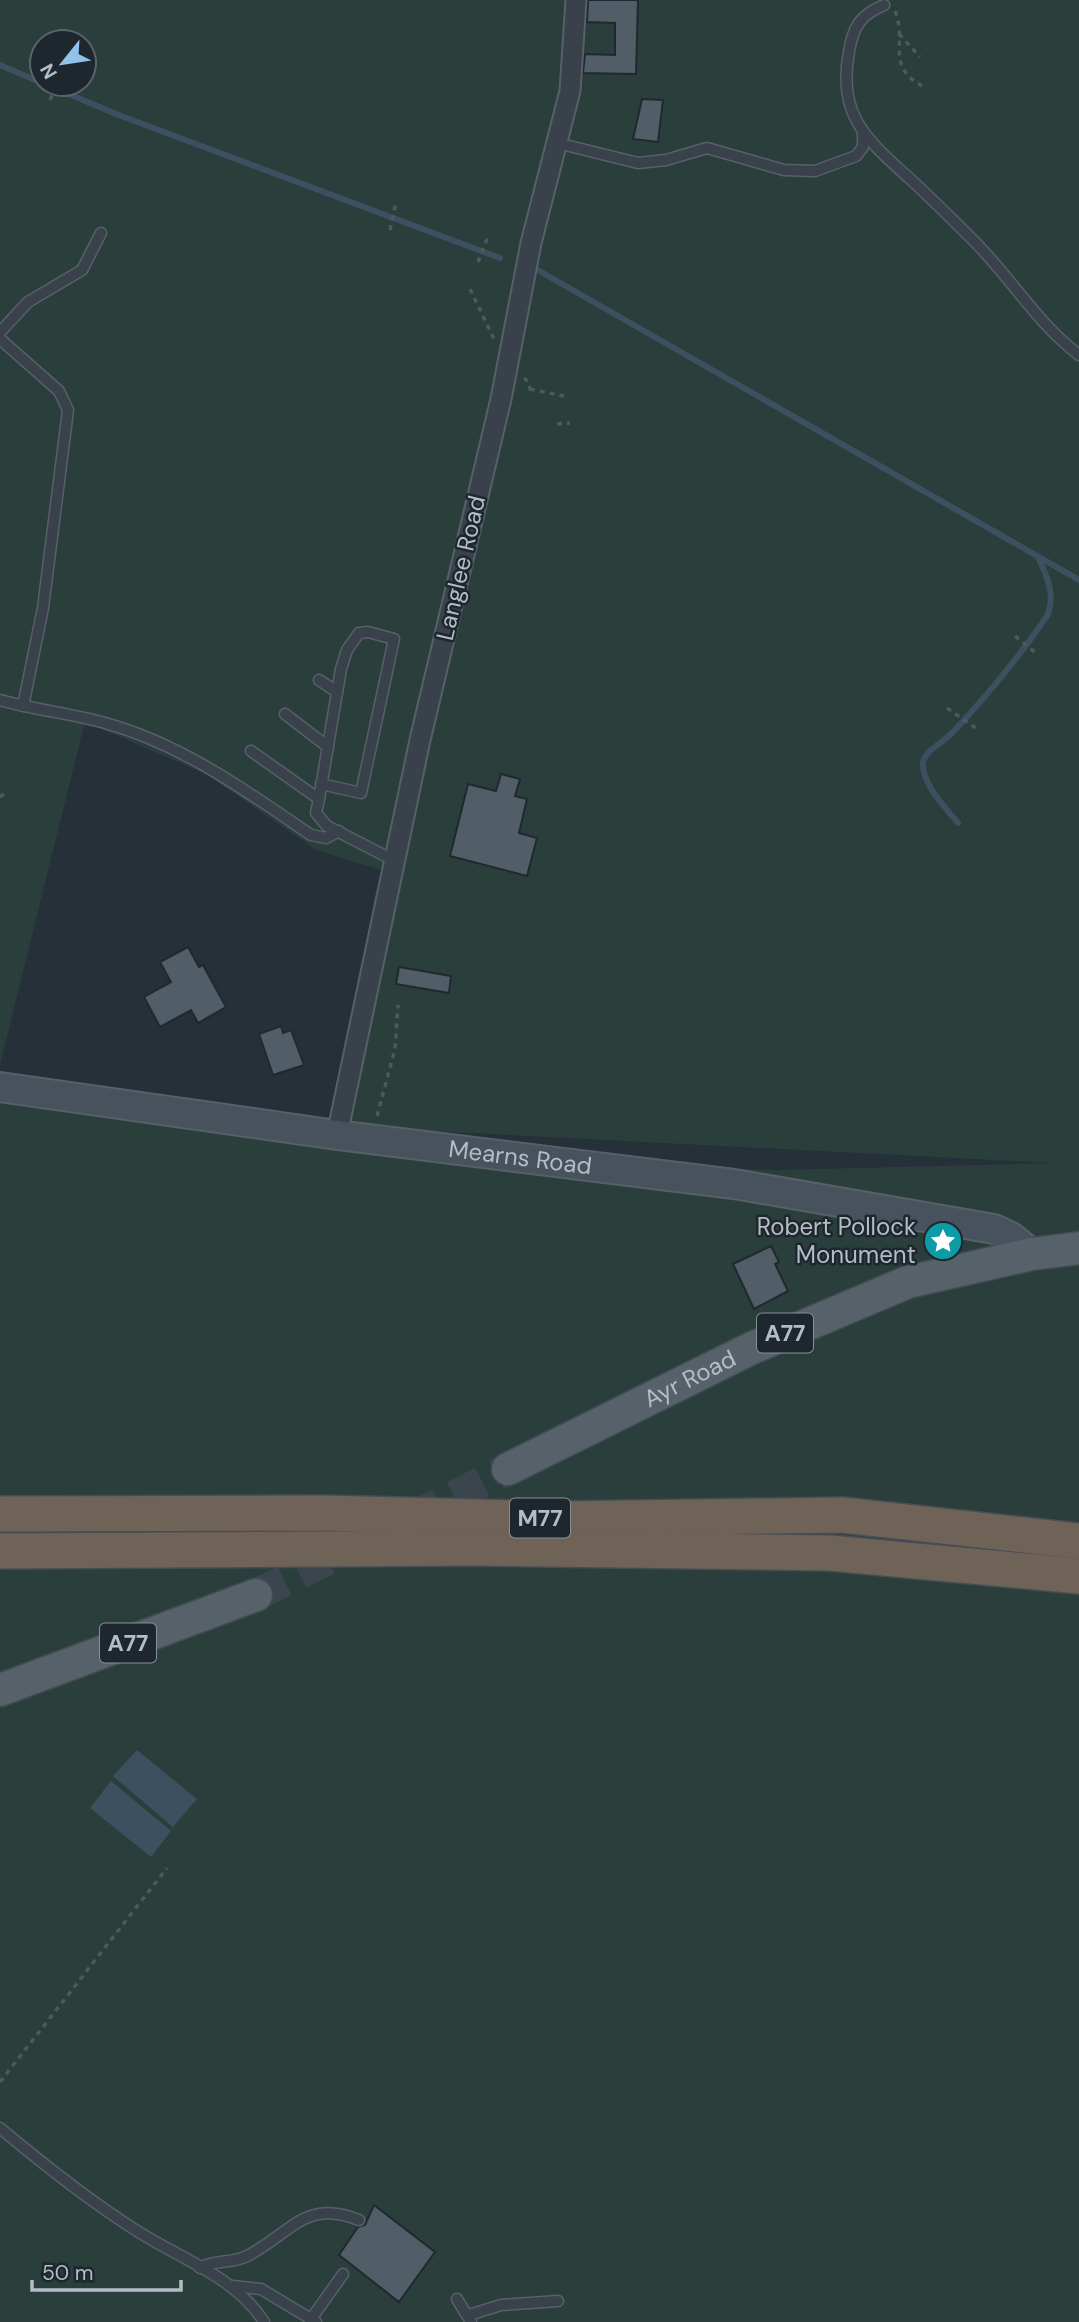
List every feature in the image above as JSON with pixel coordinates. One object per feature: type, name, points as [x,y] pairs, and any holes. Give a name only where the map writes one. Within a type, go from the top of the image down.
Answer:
[{"type":"highway","name":"M77","points":[[0,1514],[324,1513],[559,1519],[842,1515],[1079,1541]]},
{"type":"highway","name":"M77","points":[[0,1551],[474,1548],[830,1553],[1079,1576]]},
{"type":"main road","name":"Ayr Road","points":[[508,1469],[752,1348],[908,1282],[1032,1254],[1079,1248]]},
{"type":"main road","name":"A77","points":[[0,1690],[256,1595]]},
{"type":"street","name":"Langlee Road","points":[[337,1135],[420,740],[508,364],[531,243],[570,90],[576,0]]},
{"type":"street","name":"Mearns Road","points":[[0,1087],[337,1135],[734,1184],[994,1229],[1011,1237],[1032,1254]]},
{"type":"lane","points":[[887,5],[867,12],[854,26],[849,51],[844,81],[849,106],[863,134],[975,242],[1055,337],[1079,355]]},
{"type":"lane","points":[[557,143],[638,163],[666,160],[707,148],[784,170],[815,172],[856,156],[863,147],[863,134]]},
{"type":"lane","points":[[0,332],[28,302],[82,270],[101,233]]},
{"type":"lane","points":[[0,339],[59,391],[68,410],[43,608],[23,706]]},
{"type":"lane","points":[[321,784],[361,793],[394,639],[369,632],[359,633],[346,650],[337,692],[321,784],[319,799],[316,813],[327,826],[395,861]]},
{"type":"lane","points":[[319,680],[337,692]]},
{"type":"lane","points":[[0,700],[106,723],[184,753],[222,774],[311,835],[326,838],[339,831]]},
{"type":"lane","points":[[285,714],[328,747]]},
{"type":"lane","points":[[251,751],[319,799]]},
{"type":"lane","points":[[0,2128],[62,2178],[133,2229],[233,2286],[254,2306],[264,2322]]},
{"type":"lane","points":[[200,2268],[248,2256],[309,2215],[340,2212],[359,2220]]},
{"type":"lane","points":[[233,2286],[261,2289],[314,2320],[343,2274]]},
{"type":"lane","points":[[457,2299],[470,2319],[501,2305],[558,2301]]},
{"type":"path","points":[[887,5],[898,17],[902,70],[912,81],[924,87]]},
{"type":"path","points":[[899,34],[920,57]]},
{"type":"path","points":[[390,230],[396,204]]},
{"type":"path","points":[[478,262],[488,236]]},
{"type":"path","points":[[470,289],[508,364]]},
{"type":"path","points":[[530,389],[568,397]]},
{"type":"path","points":[[556,424],[570,423]]},
{"type":"path","points":[[1014,636],[1037,654]]},
{"type":"path","points":[[947,708],[976,728]]},
{"type":"path","points":[[0,797],[5,793]]},
{"type":"path","points":[[371,1139],[395,1049],[398,1005]]},
{"type":"path","points":[[0,2082],[167,1868]]},
{"type":"green space","points":[[0,0],[1079,0],[1079,2322],[0,2322],[0,1099],[416,1161],[778,1170],[1053,1163],[334,1126],[384,871],[316,850],[206,774],[85,722],[0,1065]]},
{"type":"water","points":[[137,1750],[197,1799],[173,1827],[113,1776]]},
{"type":"water","points":[[111,1781],[171,1831],[151,1857],[90,1808]]},
{"type":"building","points":[[588,0],[638,0],[636,74],[583,73],[585,54],[615,55],[615,23],[587,22]]},
{"type":"building","points":[[642,99],[663,100],[658,142],[633,139]]},
{"type":"building","points":[[501,774],[520,779],[515,796],[527,799],[519,833],[537,838],[527,876],[450,856],[468,784],[496,791]]},
{"type":"building","points":[[188,947],[199,967],[203,965],[226,1007],[198,1023],[191,1010],[160,1027],[144,997],[171,982],[160,962]]},
{"type":"building","points":[[399,967],[451,976],[449,993],[396,984]]},
{"type":"building","points":[[281,1026],[283,1033],[291,1030],[304,1065],[273,1075],[259,1034]]},
{"type":"building","points":[[771,1246],[779,1262],[775,1264],[788,1291],[754,1309],[733,1264]]},
{"type":"building","points":[[374,2205],[435,2252],[399,2302],[339,2255],[358,2227],[365,2225]]},
{"type":"waterway","points":[[0,65],[28,77]]},
{"type":"waterway","points":[[78,98],[500,258]]},
{"type":"waterway","points":[[536,269],[1079,580]]},
{"type":"waterway","points":[[958,823],[930,788],[924,771],[924,759],[990,691],[1047,616],[1050,593],[1038,557]]},
{"type":"tunnel","points":[[411,1518],[508,1469]]},
{"type":"tunnel","points":[[256,1595],[352,1547]]},
{"type":"place","name":"Robert Pollock Monument","points":[[943,1241]]}]
